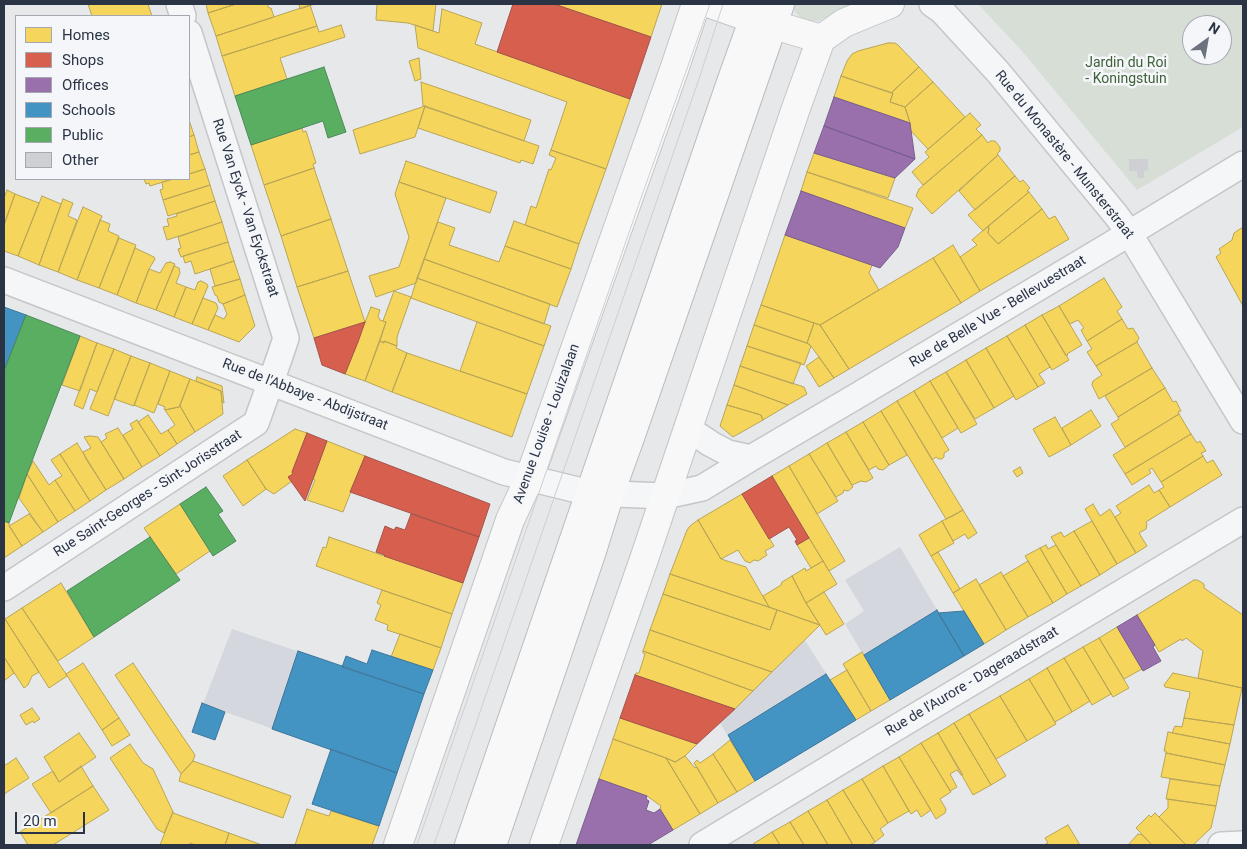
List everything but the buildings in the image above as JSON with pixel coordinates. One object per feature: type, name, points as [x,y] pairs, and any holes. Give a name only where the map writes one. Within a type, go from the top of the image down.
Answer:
[{"type":"main road","name":"Avenue Louise - Louizalaan","points":[[398,845],[510,520],[530,479],[696,4]]},
{"type":"main road","points":[[711,4],[766,13],[821,39]]},
{"type":"main road","points":[[544,845],[821,39],[844,23],[890,4]]},
{"type":"main road","points":[[470,845],[575,540],[632,435],[766,13]]},
{"type":"main road","points":[[492,845],[591,554],[600,493]]},
{"type":"street","name":"Rue du Monastère - Munsterstraat","points":[[932,4],[942,11],[998,72],[1116,215],[1129,233],[1243,421]]},
{"type":"street","name":"Rue Van Eyck - Van Eyckstraat","points":[[190,36],[286,338],[271,383]]},
{"type":"street","name":"Rue de Belle Vue - Bellevuestraat","points":[[600,493],[665,496],[702,488],[1243,164]]},
{"type":"street","name":"Rue de l'Abbaye - Abdijstraat","points":[[4,280],[504,472],[600,493]]},
{"type":"street","name":"Rue Saint-Georges - Sint-Jorisstraat","points":[[4,588],[256,423],[271,383]]},
{"type":"street","points":[[687,428],[728,453],[751,458]]},
{"type":"street","name":"Rue de l'Aurore - Dageraadstraat","points":[[702,845],[1243,520]]},
{"type":"street","points":[[1221,845],[1243,844]]},
{"type":"shaded area","points":[[900,547],[964,656],[890,700],[845,624],[864,611],[845,580]]},
{"type":"shaded area","points":[[232,629],[424,694],[397,773],[203,704]]},
{"type":"shaded area","points":[[804,639],[856,720],[755,781],[720,723]]},
{"type":"green space","points":[[794,4],[854,4],[818,21],[810,22],[802,19],[796,13]]},
{"type":"green space","name":"Jardin du Roi - Koningstuin","points":[[978,4],[1243,4],[1243,127],[1137,190],[1022,51]]},
{"type":"tram line","points":[[417,845],[710,4]]},
{"type":"tram line","points":[[434,845],[700,76],[723,4]]}]
